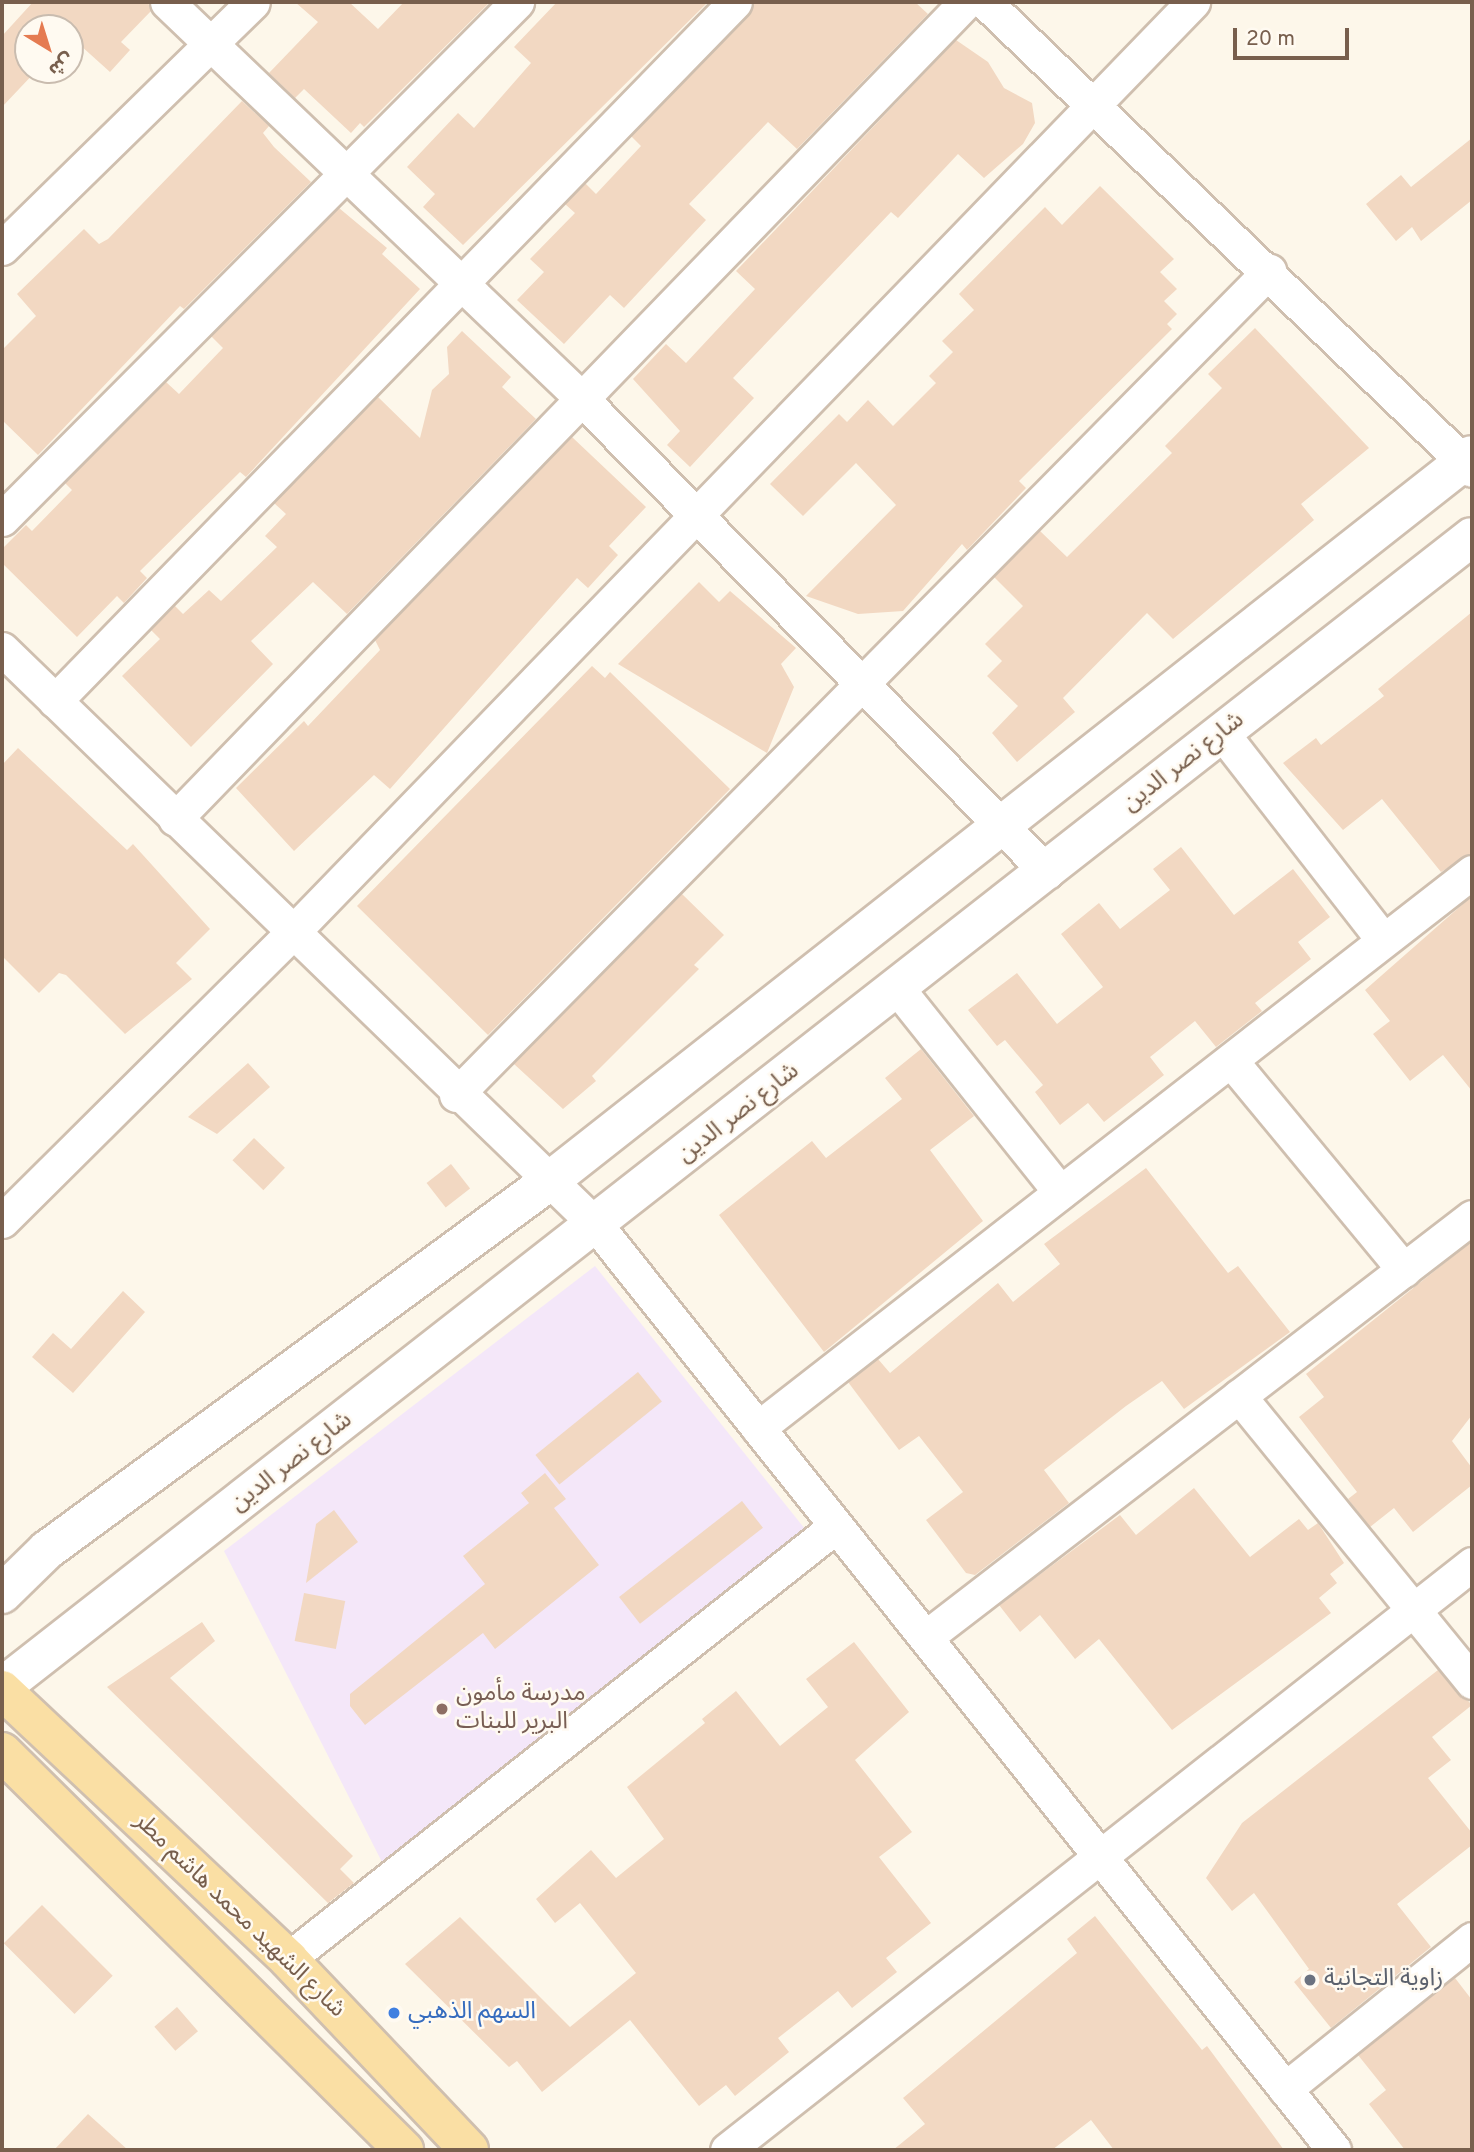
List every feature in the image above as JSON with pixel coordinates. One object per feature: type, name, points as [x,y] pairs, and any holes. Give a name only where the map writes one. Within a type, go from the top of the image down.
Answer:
[{"type":"main road","name":"شارع الشهيد محمد هاشم مطر","points":[[2,1688],[288,1959],[469,2150]]},
{"type":"main road","name":"شارع الشهيد محمد هاشم مطر","points":[[2,1752],[404,2150]]},
{"type":"street","points":[[167,2],[463,281],[866,684],[1047,872]]},
{"type":"street","points":[[2,248],[253,2]]},
{"type":"street","points":[[2,519],[517,2]]},
{"type":"street","points":[[55,701],[735,2]]},
{"type":"street","points":[[175,819],[580,397],[966,2]]},
{"type":"street","points":[[2,1594],[47,1550],[547,1183],[1470,462],[985,2]]},
{"type":"street","points":[[2,1222],[292,933],[699,516],[1092,102],[1193,2]]},
{"type":"street","points":[[456,1095],[866,684],[1269,271]]},
{"type":"street","name":"شارع نصر الدين","points":[[2,1688],[597,1226],[1472,537]]},
{"type":"street","points":[[2,649],[456,1095],[547,1183],[597,1226],[1334,2150]]},
{"type":"street","points":[[1222,733],[1383,940]]},
{"type":"street","points":[[758,1428],[1060,1192],[1232,1062],[1472,872]]},
{"type":"street","points":[[898,989],[1060,1192]]},
{"type":"street","points":[[1232,1062],[1404,1270]]},
{"type":"street","points":[[926,1637],[1472,1217]]},
{"type":"street","points":[[1239,1396],[1472,1682]]},
{"type":"street","points":[[288,1959],[836,1526]]},
{"type":"street","points":[[727,2150],[1098,1854],[1472,1564]]},
{"type":"street","points":[[1285,2089],[1472,1939]]},
{"type":"shaded area","name":"مدرسة مأمون البرير للبنات","points":[[595,1266],[805,1529],[384,1866],[224,1551]]},
{"type":"building","points":[[33,2],[148,2],[151,11],[121,42],[130,50],[110,72],[84,49],[84,14],[22,14]]},
{"type":"building","points":[[295,2],[349,2],[378,29],[404,2],[490,2],[364,127],[360,123],[351,133],[304,89],[295,98],[269,73],[318,22]]},
{"type":"building","points":[[557,2],[708,2],[463,245],[423,207],[435,194],[407,167],[458,113],[474,128],[531,63],[514,47]]},
{"type":"building","points":[[754,2],[915,2],[928,14],[797,149],[768,122],[689,204],[706,220],[624,308],[610,295],[564,344],[517,300],[544,272],[530,259],[575,213],[565,204],[585,183],[596,194],[641,146],[631,136],[749,15]]},
{"type":"building","points":[[14,23],[14,84],[24,84],[2,107],[2,36]]},
{"type":"building","points":[[956,40],[988,62],[1004,88],[1032,103],[1035,123],[1023,144],[984,178],[958,154],[898,218],[891,212],[733,378],[754,398],[690,467],[667,445],[680,431],[633,379],[666,344],[686,363],[755,289],[736,271]]},
{"type":"building","points":[[242,101],[269,126],[263,133],[274,147],[311,182],[184,309],[180,306],[38,455],[2,420],[2,350],[36,316],[17,294],[84,229],[99,244],[108,239]]},
{"type":"building","points":[[1472,138],[1472,200],[1421,241],[1412,227],[1396,241],[1366,204],[1401,175],[1411,187]]},
{"type":"building","points":[[1100,186],[1174,259],[1160,272],[1177,289],[1164,301],[1177,314],[1167,324],[1172,329],[1019,481],[1026,488],[967,550],[962,544],[903,611],[858,614],[806,596],[896,505],[856,463],[803,516],[770,484],[839,414],[847,422],[868,400],[893,426],[936,383],[929,376],[953,352],[942,341],[974,310],[959,294],[1045,207],[1062,225]]},
{"type":"building","points":[[339,208],[387,248],[382,254],[420,289],[246,477],[240,472],[140,571],[147,578],[124,603],[117,596],[77,637],[2,563],[2,549],[26,525],[32,531],[72,490],[65,483],[166,382],[179,394],[223,348],[211,336]]},
{"type":"building","points":[[1255,328],[1369,448],[1301,504],[1314,520],[1173,639],[1147,613],[1063,698],[1075,712],[1017,762],[992,733],[1018,706],[987,676],[1002,661],[985,644],[1023,606],[994,577],[1040,531],[1067,557],[1172,453],[1165,446],[1222,388],[1208,374]]},
{"type":"building","points":[[462,331],[511,377],[502,387],[536,419],[347,614],[313,582],[251,641],[273,664],[191,747],[122,676],[160,639],[151,630],[175,606],[183,614],[209,590],[221,601],[277,547],[265,536],[286,514],[274,503],[378,397],[420,438],[432,390],[449,374],[447,347]]},
{"type":"building","points":[[572,437],[646,507],[609,546],[618,555],[588,588],[577,578],[390,789],[374,775],[294,851],[236,788],[304,721],[308,726],[380,650],[375,640]]},
{"type":"building","points":[[699,582],[719,602],[730,591],[796,648],[781,664],[794,687],[767,753],[618,664]]},
{"type":"building","points":[[1472,612],[1472,853],[1441,872],[1382,799],[1343,830],[1283,763],[1316,738],[1321,745],[1384,696],[1378,689]]},
{"type":"building","points":[[592,666],[605,678],[610,672],[730,789],[488,1035],[357,906]]},
{"type":"building","points":[[18,748],[127,850],[133,844],[210,929],[176,963],[192,979],[125,1034],[66,975],[59,973],[39,993],[2,956],[2,765]]},
{"type":"building","points":[[1181,847],[1234,915],[1293,869],[1330,917],[1298,942],[1311,959],[1255,1003],[1262,1011],[1216,1047],[1195,1021],[1150,1057],[1164,1075],[1104,1122],[1088,1103],[1060,1125],[1035,1092],[1043,1085],[1005,1040],[997,1046],[968,1010],[1017,973],[1057,1024],[1103,987],[1061,934],[1099,903],[1120,929],[1170,890],[1153,869]]},
{"type":"building","points":[[682,894],[724,935],[694,965],[699,969],[592,1076],[596,1081],[563,1109],[514,1064]]},
{"type":"building","points":[[1472,896],[1472,1091],[1443,1055],[1410,1081],[1373,1034],[1390,1021],[1365,990]]},
{"type":"building","points":[[921,1049],[974,1116],[930,1150],[983,1221],[824,1352],[719,1215],[812,1141],[826,1158],[902,1099],[885,1078]]},
{"type":"building","points":[[248,1063],[270,1087],[217,1134],[188,1117]]},
{"type":"building","points":[[254,1138],[285,1168],[263,1190],[232,1160]]},
{"type":"building","points":[[451,1164],[470,1188],[446,1208],[427,1183]]},
{"type":"building","points":[[1146,1168],[1228,1273],[1238,1266],[1290,1332],[1184,1409],[1162,1381],[1126,1406],[1044,1470],[1069,1503],[975,1575],[966,1573],[926,1520],[963,1492],[919,1436],[899,1450],[848,1382],[878,1359],[890,1373],[998,1283],[1013,1302],[1060,1264],[1044,1244]]},
{"type":"building","points":[[1472,1241],[1472,1415],[1452,1441],[1472,1468],[1472,1485],[1413,1532],[1394,1508],[1370,1527],[1348,1499],[1357,1492],[1299,1417],[1324,1397],[1306,1374]]},
{"type":"building","points":[[123,1291],[145,1312],[73,1393],[32,1357],[53,1333],[71,1349]]},
{"type":"building","points":[[638,1372],[662,1402],[559,1485],[535,1455]]},
{"type":"building","points":[[545,1473],[566,1499],[554,1508],[599,1565],[495,1649],[483,1633],[365,1725],[350,1706],[350,1694],[485,1584],[463,1556],[529,1503],[521,1493]]},
{"type":"building","points":[[1194,1488],[1250,1557],[1299,1519],[1308,1530],[1318,1523],[1344,1563],[1330,1574],[1337,1583],[1319,1598],[1331,1613],[1172,1730],[1099,1639],[1075,1659],[1040,1615],[1020,1632],[999,1605],[1120,1515],[1136,1535]]},
{"type":"building","points":[[742,1501],[763,1528],[640,1624],[619,1597]]},
{"type":"building","points":[[334,1510],[358,1542],[306,1583],[316,1524]]},
{"type":"building","points":[[304,1593],[345,1601],[336,1649],[295,1641]]},
{"type":"building","points":[[202,1622],[215,1641],[170,1678],[353,1856],[340,1869],[354,1883],[328,1903],[107,1687]]},
{"type":"building","points":[[854,1642],[909,1712],[855,1760],[912,1832],[879,1857],[931,1923],[886,1958],[897,1972],[852,2008],[838,1991],[778,2038],[789,2052],[735,2096],[726,2085],[699,2106],[630,2020],[542,2092],[517,2061],[509,2067],[405,1964],[460,1917],[570,2027],[636,1973],[580,1903],[555,1923],[536,1899],[591,1850],[616,1878],[664,1839],[627,1787],[705,1723],[702,1719],[736,1691],[780,1746],[828,1707],[806,1679]]},
{"type":"building","points":[[1438,1670],[1472,1705],[1432,1737],[1451,1760],[1428,1778],[1472,1833],[1472,1845],[1397,1904],[1431,1947],[1331,2028],[1294,1982],[1309,1969],[1254,1893],[1232,1911],[1206,1878],[1242,1823]]},
{"type":"building","points":[[42,1905],[113,1976],[75,2014],[4,1943]]},
{"type":"building","points":[[1095,1916],[1202,2050],[1207,2046],[1284,2150],[1114,2150],[1091,2120],[1052,2150],[893,2150],[925,2124],[903,2098],[1077,1953],[1067,1939]]},
{"type":"building","points":[[1455,1978],[1472,2000],[1472,2150],[1405,2150],[1369,2104],[1386,2090],[1358,2055]]},
{"type":"building","points":[[177,2007],[198,2031],[175,2051],[154,2027]]},
{"type":"building","points":[[88,2114],[128,2150],[54,2150]]},
{"type":"place","name":"مدرسة مأمون البرير للبنات","points":[[442,1709]]},
{"type":"place","name":"زاوية التجانية","points":[[1310,1980]]},
{"type":"place","name":"السهم الذهبي","points":[[394,2013]]}]
